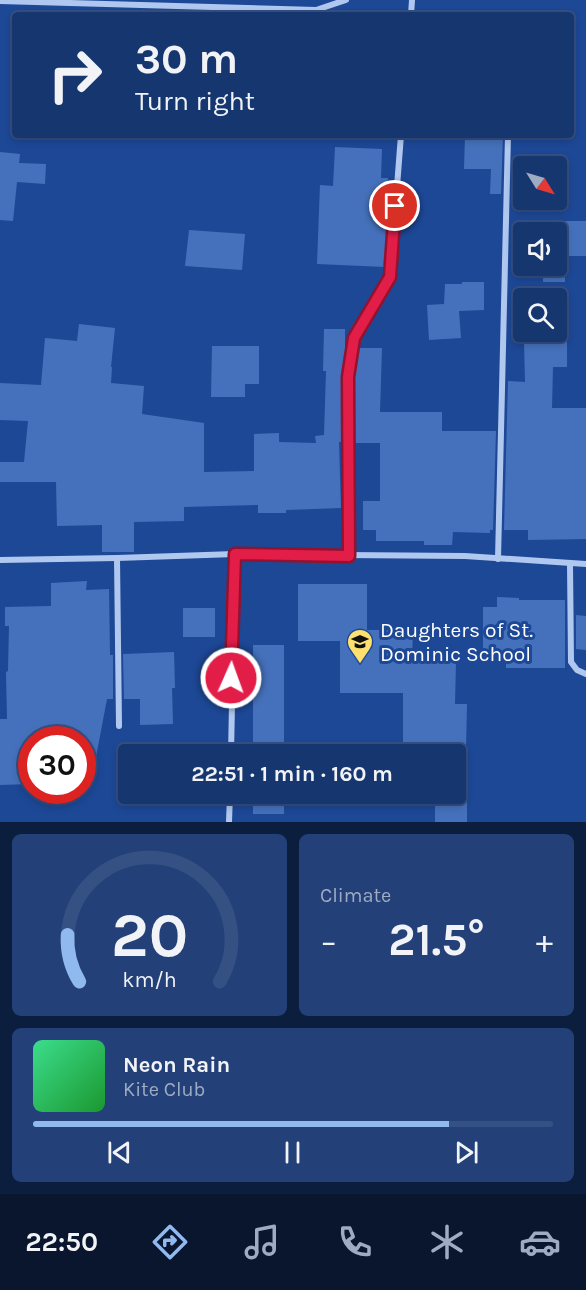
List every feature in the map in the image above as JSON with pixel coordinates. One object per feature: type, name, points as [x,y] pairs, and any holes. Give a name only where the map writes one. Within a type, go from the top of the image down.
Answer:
[{"type":"street","points":[[0,1],[316,10],[346,0]]},
{"type":"street","points":[[349,556],[348,377],[354,338],[390,277],[401,138]]},
{"type":"street","points":[[498,559],[508,138]]},
{"type":"street","points":[[231,744],[235,554]]},
{"type":"street","points":[[0,560],[235,554],[465,556],[586,564]]},
{"type":"street","points":[[117,558],[119,726]]},
{"type":"street","points":[[570,564],[571,662],[577,670],[586,674]]},
{"type":"street","points":[[230,804],[230,822]]},
{"type":"building","points":[[465,138],[503,138],[501,194],[490,194],[491,169],[464,169]]},
{"type":"building","points":[[335,147],[382,149],[381,178],[388,178],[385,267],[317,264],[320,185],[333,186]]},
{"type":"building","points":[[0,152],[20,154],[19,163],[46,164],[45,184],[17,182],[13,221],[0,220]]},
{"type":"building","points":[[586,221],[586,256],[567,256],[567,222],[542,222]]},
{"type":"building","points":[[189,230],[245,234],[242,270],[185,266]]},
{"type":"building","points":[[543,276],[565,276],[565,282],[543,282]]},
{"type":"building","points":[[462,282],[484,282],[484,310],[459,311],[461,338],[429,340],[427,305],[444,304],[445,284],[462,284]]},
{"type":"building","points":[[79,324],[115,328],[111,383],[144,386],[142,414],[204,423],[204,472],[254,471],[254,434],[279,433],[279,442],[316,443],[315,436],[324,435],[326,371],[323,371],[324,329],[345,329],[345,348],[348,348],[343,377],[343,442],[339,442],[341,508],[258,513],[258,505],[184,507],[184,521],[134,522],[134,552],[102,552],[102,525],[57,526],[56,482],[0,482],[0,462],[24,462],[28,421],[0,420],[0,383],[41,385],[45,338],[77,341]]},
{"type":"building","points":[[524,342],[567,342],[567,367],[553,367],[552,408],[586,408],[586,539],[528,540],[528,530],[504,530],[508,381],[525,382]]},
{"type":"building","points":[[212,346],[259,346],[259,384],[245,384],[245,397],[211,397]]},
{"type":"building","points":[[359,348],[382,348],[380,412],[442,412],[442,431],[496,431],[493,530],[490,530],[490,533],[453,532],[452,545],[424,545],[424,541],[376,541],[376,530],[363,530],[363,501],[380,501],[380,443],[354,443],[353,377]]},
{"type":"building","points":[[87,581],[86,590],[109,589],[113,699],[107,699],[96,757],[96,726],[18,726],[18,784],[0,785],[0,719],[7,719],[6,672],[8,671],[9,626],[5,626],[5,607],[51,606],[51,583]]},
{"type":"building","points":[[298,584],[367,584],[367,630],[413,630],[412,661],[456,661],[455,704],[467,704],[466,749],[466,744],[403,744],[403,693],[340,693],[340,641],[298,641]]},
{"type":"building","points":[[497,597],[519,598],[519,600],[565,600],[565,668],[506,668],[506,660],[483,660],[483,607],[497,607]]},
{"type":"building","points":[[183,608],[215,608],[215,637],[183,637]]},
{"type":"building","points":[[576,615],[586,616],[586,650],[576,649]]},
{"type":"building","points":[[253,645],[284,645],[284,744],[253,744]]},
{"type":"building","points":[[174,652],[173,724],[140,725],[140,699],[124,699],[123,654]]},
{"type":"building","points":[[467,794],[467,822],[435,822],[435,804],[466,804]]},
{"type":"building","points":[[253,804],[284,804],[284,814],[253,814]]},
{"type":"place","name":"Daughters of St. Dominic School","points":[[360,665]]},
{"type":"route","points":[[231,678],[235,554],[349,556],[348,377],[354,338],[390,277],[395,206]]}]
